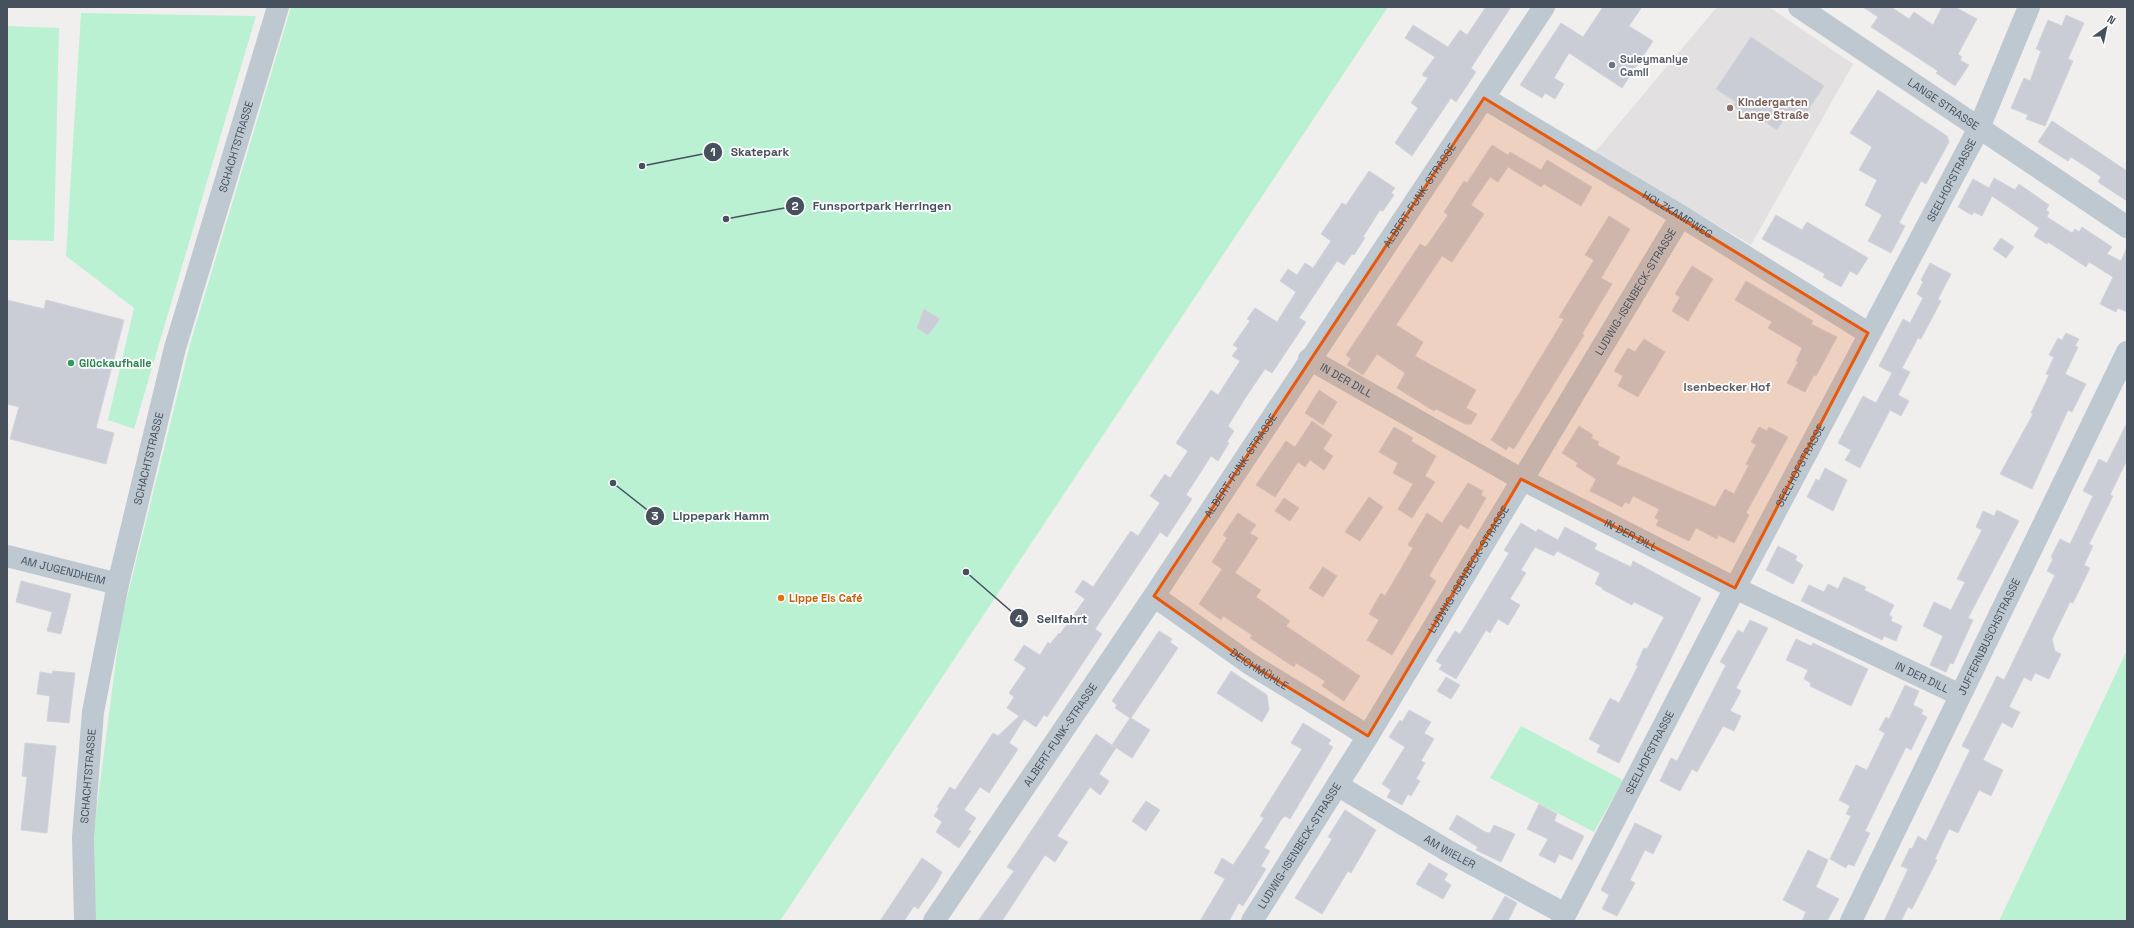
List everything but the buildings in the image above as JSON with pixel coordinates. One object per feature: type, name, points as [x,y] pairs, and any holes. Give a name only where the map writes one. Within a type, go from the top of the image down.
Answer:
[{"type":"street","name":"SCHACHTSTRASSE","points":[[85,921],[83,837],[93,712],[118,584],[175,348],[278,7]]},
{"type":"street","name":"ALBERT-FUNK-STRASSE","points":[[934,921],[1154,596],[1309,359],[1544,7]]},
{"type":"street","name":"LANGE STRASSE","points":[[1800,7],[2127,227]]},
{"type":"street","name":"SEELHOFSTRASSE","points":[[1564,918],[1868,333],[1979,128],[2029,7]]},
{"type":"street","name":"HOLZKAMPWEG","points":[[1484,98],[1681,216],[1868,333]]},
{"type":"street","name":"LUDWIG-ISENBECK-STRASSE","points":[[1252,921],[1368,736],[1521,479],[1681,216]]},
{"type":"street","name":"JUFFERNBUSCHSTRASSE","points":[[1851,921],[2127,352]]},
{"type":"street","name":"IN DER DILL","points":[[1309,359],[1521,479],[1735,588],[1960,695]]},
{"type":"street","name":"AM JUGENDHEIM","points":[[7,556],[118,584]]},
{"type":"street","name":"DEICHMÜHLE","points":[[1154,596],[1250,664],[1368,736]]},
{"type":"street","name":"AM WIELER","points":[[1337,785],[1564,918]]},
{"type":"highlighted area","points":[[1484,98],[1868,333],[1735,588],[1521,479],[1368,736],[1250,664],[1154,596]]},
{"type":"shaded area","name":"Kindergarten Lange Straße","points":[[1717,7],[1769,7],[1853,64],[1751,245],[1595,152]]},
{"type":"green space","points":[[291,7],[1388,7],[780,921],[95,921],[94,829],[121,622],[190,344]]},
{"type":"green space","points":[[81,13],[256,16],[134,429],[108,420],[134,308],[66,256]]},
{"type":"green space","points":[[7,26],[59,28],[54,241],[7,240]]},
{"type":"green space","points":[[2127,650],[2127,921],[1999,921]]},
{"type":"green space","points":[[1521,726],[1623,780],[1594,832],[1490,778]]},
{"type":"place","name":"Suleymaniye Camii","points":[[1612,65]]},
{"type":"place","name":"Kindergarten Lange Straße","points":[[1730,108]]},
{"type":"place","name":"Skatepark","points":[[642,166]]},
{"type":"place","name":"Funsportpark Herringen","points":[[726,219]]},
{"type":"place","name":"Glückaufhalle","points":[[71,363]]},
{"type":"place","name":"Lippepark Hamm","points":[[613,483]]},
{"type":"place","name":"Seilfahrt","points":[[966,572]]},
{"type":"place","name":"Lippe Eis Café","points":[[781,598]]},
{"type":"district","name":"Isenbecker Hof","points":[[1727,387]]}]
